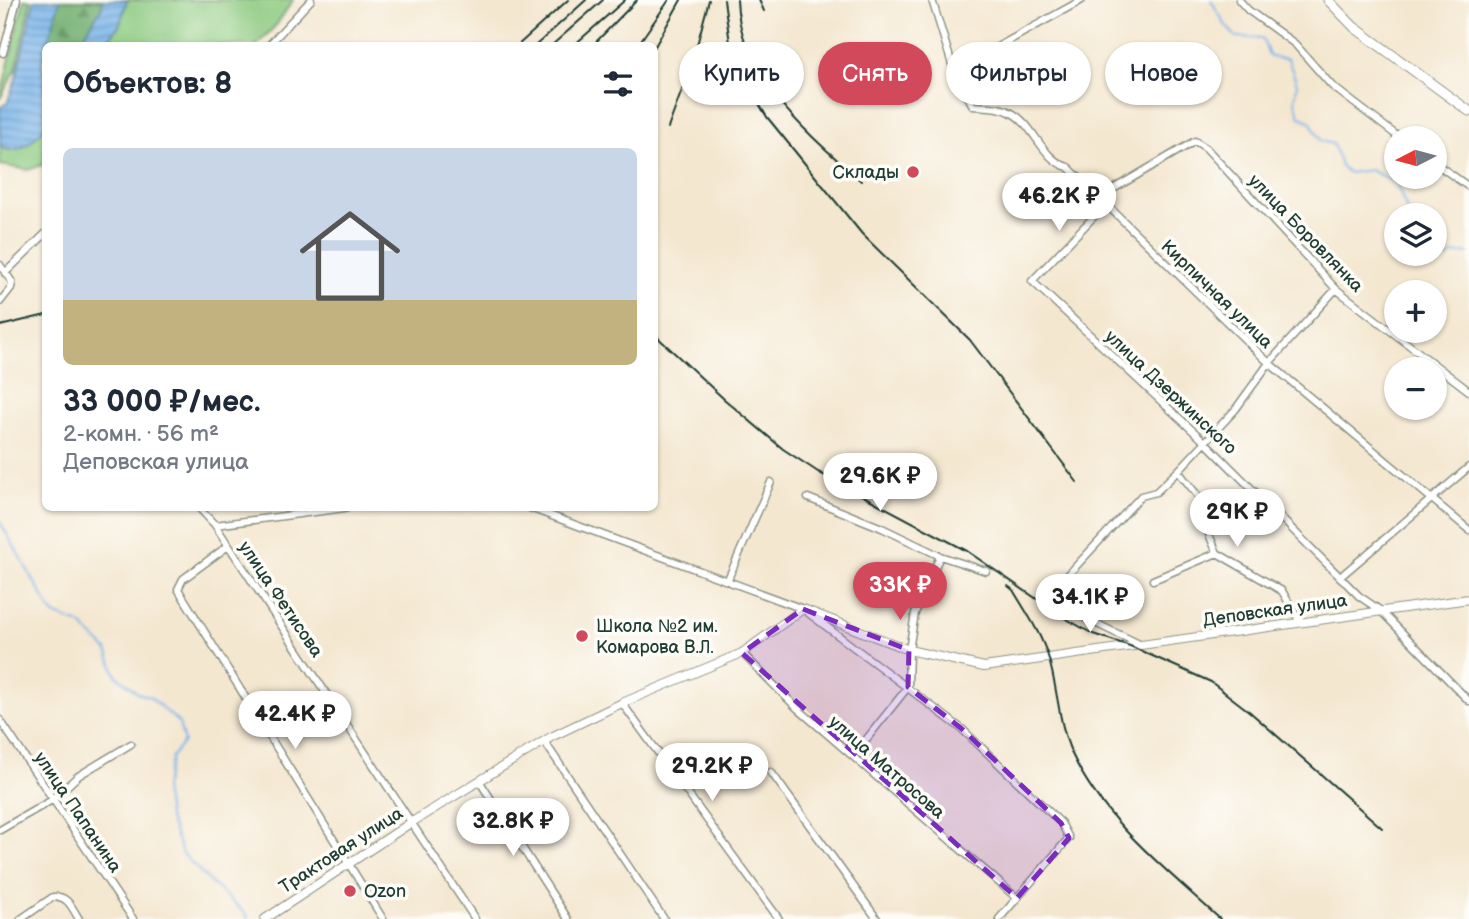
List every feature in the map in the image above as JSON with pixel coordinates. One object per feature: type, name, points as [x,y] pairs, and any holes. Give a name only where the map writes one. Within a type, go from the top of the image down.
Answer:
[{"type":"main road","points":[[1328,0],[1354,27],[1469,111]]},
{"type":"street","points":[[3,52],[17,0]]},
{"type":"street","points":[[272,42],[310,0]]},
{"type":"street","name":"Кирпичная улица","points":[[932,0],[946,45]]},
{"type":"street","points":[[1006,42],[1082,0]]},
{"type":"street","points":[[1239,0],[1248,10],[1295,44],[1332,86],[1384,126]]},
{"type":"street","name":"Кирпичная улица","points":[[972,105],[1000,108],[1021,119],[1046,151],[1063,166],[1068,167],[1269,363],[1469,530]]},
{"type":"street","name":"улица Боровлянка","points":[[1098,198],[1195,141],[1206,148],[1336,289],[1469,391]]},
{"type":"street","points":[[1447,171],[1469,187]]},
{"type":"street","name":"улица Дзержинского","points":[[1105,205],[1032,281],[1205,442],[1359,596],[1381,611],[1469,701]]},
{"type":"street","points":[[5,273],[42,237]]},
{"type":"street","points":[[0,265],[12,282],[11,288],[0,302]]},
{"type":"street","points":[[1141,645],[1071,609],[1063,597],[1062,587],[1066,577],[1141,496],[1156,492],[1178,471],[1235,410],[1269,363],[1336,289]]},
{"type":"street","points":[[1340,577],[1469,467]]},
{"type":"street","points":[[1178,471],[1202,501],[1208,531],[1217,553],[1282,591],[1300,622]]},
{"type":"street","points":[[729,579],[771,482]]},
{"type":"street","points":[[808,498],[882,528],[940,556],[986,571]]},
{"type":"street","name":"улица Фетисова","points":[[202,511],[215,525],[475,919]]},
{"type":"street","points":[[215,525],[322,511]]},
{"type":"street","name":"Деповская улица","points":[[538,511],[729,579],[909,650],[984,667],[1469,599]]},
{"type":"street","points":[[229,546],[183,579],[178,589],[383,919]]},
{"type":"street","points":[[1153,580],[1217,553]]},
{"type":"street","points":[[853,757],[908,687],[909,650],[915,613],[940,556]]},
{"type":"street","name":"Деповская улица","points":[[803,609],[962,729],[1061,823],[1069,838],[1017,898]]},
{"type":"street","name":"Трактовая улица","points":[[265,919],[412,822],[544,741],[622,703],[742,653],[803,609]]},
{"type":"street","name":"улица Матросова","points":[[742,653],[797,708],[1017,898]]},
{"type":"street","points":[[622,703],[779,919]]},
{"type":"street","name":"улица Папанина","points":[[0,720],[134,919]]},
{"type":"street","points":[[544,741],[664,919]]},
{"type":"street","points":[[0,830],[52,800],[78,776],[131,744]]},
{"type":"street","points":[[771,772],[877,919]]},
{"type":"street","points":[[480,782],[568,919]]},
{"type":"street","points":[[21,919],[53,897],[59,896],[66,899],[79,919]]},
{"type":"street","points":[[999,919],[1017,898]]},
{"type":"highlighted area","points":[[803,609],[909,650],[908,687],[962,729],[1061,823],[1069,838],[1017,898],[742,653]]},
{"type":"green space","points":[[24,0],[31,0],[16,69],[0,99]]},
{"type":"green space","points":[[60,0],[103,0],[101,9],[80,42],[48,42]]},
{"type":"green space","points":[[127,0],[293,0],[277,24],[260,42],[107,42],[120,24]]},
{"type":"green space","points":[[42,130],[42,165],[28,170],[0,165],[0,147],[14,150],[31,142]]},
{"type":"water","points":[[34,0],[60,0],[48,42],[42,42],[42,130],[26,146],[7,150],[0,147],[0,107],[7,103],[16,78]]},
{"type":"water","points":[[103,0],[127,0],[120,24],[106,42],[80,42],[101,9]]},
{"type":"waterway","points":[[1211,0],[1226,26],[1236,37],[1262,38],[1270,57],[1288,59],[1297,84],[1295,102],[1300,117],[1310,121],[1321,141],[1333,144],[1341,166],[1349,173],[1370,170],[1396,183],[1404,203]]},
{"type":"waterway","points":[[1447,258],[1454,254],[1469,253]]},
{"type":"waterway","points":[[0,522],[53,614],[80,624],[107,650],[116,675],[138,693],[150,697],[179,723],[184,742],[172,756],[164,788],[168,816],[182,853],[245,913],[248,919]]},
{"type":"railway","points":[[521,42],[568,0]]},
{"type":"railway","points":[[539,42],[586,0]]},
{"type":"railway","points":[[556,42],[603,0]]},
{"type":"railway","points":[[578,42],[625,0]]},
{"type":"railway","points":[[596,42],[637,0]]},
{"type":"railway","points":[[640,42],[669,0]]},
{"type":"railway","points":[[657,42],[681,0]]},
{"type":"railway","points":[[668,128],[693,60],[709,0]]},
{"type":"railway","points":[[724,0],[730,43],[743,78],[767,117],[862,234],[970,340],[1077,482]]},
{"type":"railway","points":[[737,0],[741,28],[763,79],[799,123],[861,181]]},
{"type":"railway","points":[[759,0],[764,11]]},
{"type":"railway","points":[[0,326],[42,316]]},
{"type":"railway","points":[[658,338],[783,449],[818,472],[967,551],[1063,617],[1093,634],[1130,646],[1211,682],[1250,712],[1382,828]]},
{"type":"railway","points":[[1008,586],[1028,614],[1045,647],[1067,742],[1085,778],[1118,823],[1220,919]]},
{"type":"place","name":"Склады","points":[[913,172]]},
{"type":"place","name":"Школа №2 им. Комарова В.Л.","points":[[582,636]]},
{"type":"place","name":"Ozon","points":[[350,891]]}]
